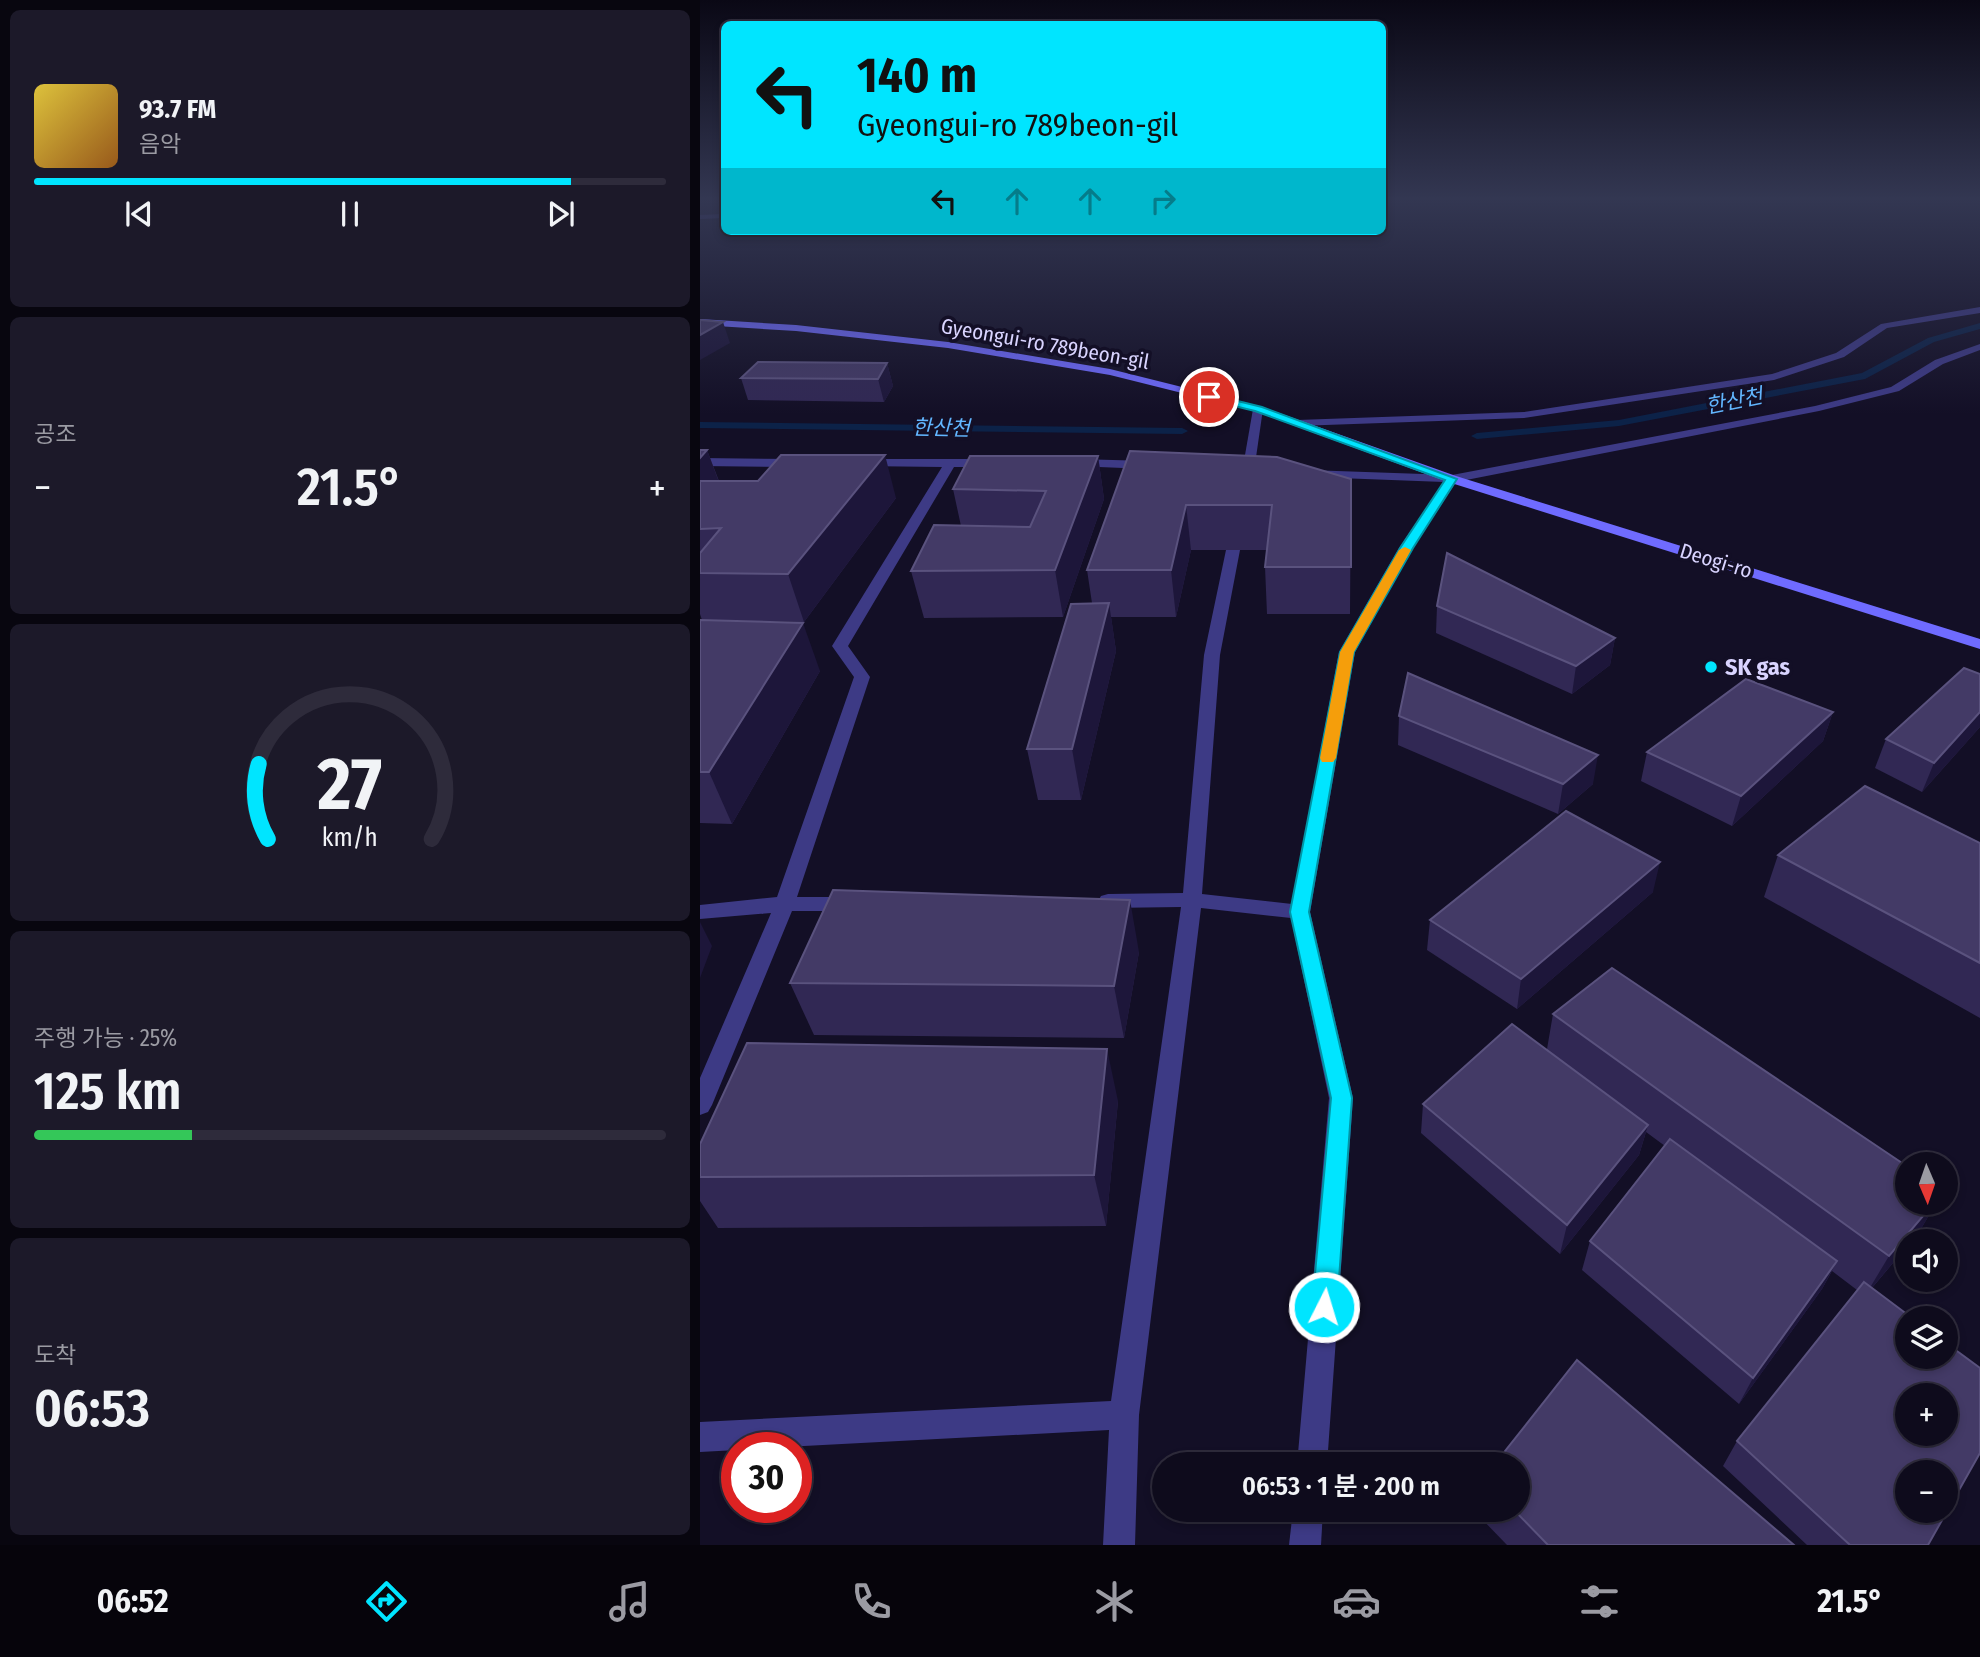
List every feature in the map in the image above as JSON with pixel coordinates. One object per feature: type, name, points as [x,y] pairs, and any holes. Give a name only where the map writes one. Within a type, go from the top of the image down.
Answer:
[{"type":"main road","name":"Gyeongui-ro 789beon-gil","points":[[700,322],[796,328],[948,345],[1110,372],[1258,409],[1452,479]]},
{"type":"main road","name":"Deogi-ro","points":[[1452,479],[1980,644]]},
{"type":"street","points":[[1297,423],[1524,415],[1774,377],[1840,355],[1884,326],[1980,310]]},
{"type":"street","name":"Deogi-ro","points":[[1298,472],[1452,479],[1815,409],[1895,389],[1939,362],[1980,347]]},
{"type":"street","points":[[1245,488],[1258,409]]},
{"type":"street","points":[[700,462],[800,463],[778,481]]},
{"type":"street","points":[[846,463],[1002,463]]},
{"type":"street","points":[[700,1105],[785,904],[862,677],[840,646],[950,463]]},
{"type":"street","points":[[1066,463],[1156,465]]},
{"type":"street","points":[[1313,1452],[1341,1098],[1300,912],[1347,652],[1406,548],[1452,479]]},
{"type":"street","points":[[1119,1545],[1124,1415],[1192,900],[1212,655],[1233,550]]},
{"type":"street","points":[[1084,901],[1192,900],[1300,912]]},
{"type":"street","points":[[700,912],[785,904],[866,903]]},
{"type":"street","points":[[700,1437],[1124,1415]]},
{"type":"street","points":[[1305,1545],[1307,1522]]},
{"type":"building","points":[[700,320],[723,322],[700,335]]},
{"type":"building","points":[[758,362],[887,363],[878,379],[741,378]]},
{"type":"building","points":[[1130,451],[1277,457],[1351,479],[1351,567],[1265,567],[1272,505],[1186,505],[1171,570],[1087,570]]},
{"type":"building","points":[[781,455],[885,455],[788,574],[700,573],[700,553],[721,528],[700,529],[700,481],[758,481]]},
{"type":"building","points":[[970,456],[1098,456],[1055,570],[911,571],[934,525],[1030,527],[1046,491],[953,489]]},
{"type":"building","points":[[1447,553],[1615,638],[1576,666],[1437,606]]},
{"type":"building","points":[[1109,603],[1072,749],[1027,749],[1071,604]]},
{"type":"building","points":[[700,620],[803,623],[709,772],[700,772]]},
{"type":"building","points":[[1964,668],[1980,674],[1980,712],[1934,763],[1886,739]]},
{"type":"building","points":[[1408,673],[1598,755],[1563,784],[1399,716]]},
{"type":"building","points":[[1746,679],[1833,712],[1741,796],[1647,752]]},
{"type":"building","points":[[1865,786],[1980,843],[1980,963],[1778,855]]},
{"type":"building","points":[[1566,811],[1660,862],[1521,979],[1430,920]]},
{"type":"building","points":[[833,890],[1130,900],[1114,986],[790,983]]},
{"type":"building","points":[[1612,968],[1895,1158],[1895,1215],[1924,1215],[1912,1229],[1895,1229],[1895,1249],[1889,1256],[1553,1014]]},
{"type":"building","points":[[1512,1024],[1648,1125],[1567,1225],[1423,1104]]},
{"type":"building","points":[[747,1043],[1107,1049],[1094,1175],[700,1177],[700,1144]]},
{"type":"building","points":[[1670,1139],[1837,1261],[1753,1378],[1590,1241]]},
{"type":"building","points":[[1864,1282],[1896,1306],[1895,1369],[1958,1369],[1958,1352],[1980,1368],[1980,1453],[1958,1492],[1958,1460],[1895,1460],[1895,1523],[1940,1523],[1928,1545],[1850,1545],[1737,1441]]},
{"type":"building","points":[[1577,1360],[1794,1545],[1548,1545],[1526,1522],[1530,1522],[1530,1452],[1504,1452]]},
{"type":"waterway","name":"한산천","points":[[1477,436],[1619,423],[1865,376],[1931,340],[1980,326]]},
{"type":"waterway","name":"한산천","points":[[700,425],[1182,431]]},
{"type":"slow traffic","points":[[1328,758],[1347,652],[1405,550]]},
{"type":"place","name":"SK gas","points":[[1711,667]]},
{"type":"route","points":[[1209,397],[1258,409],[1452,479],[1406,548],[1347,652],[1300,912],[1341,1098],[1324,1307]]}]
